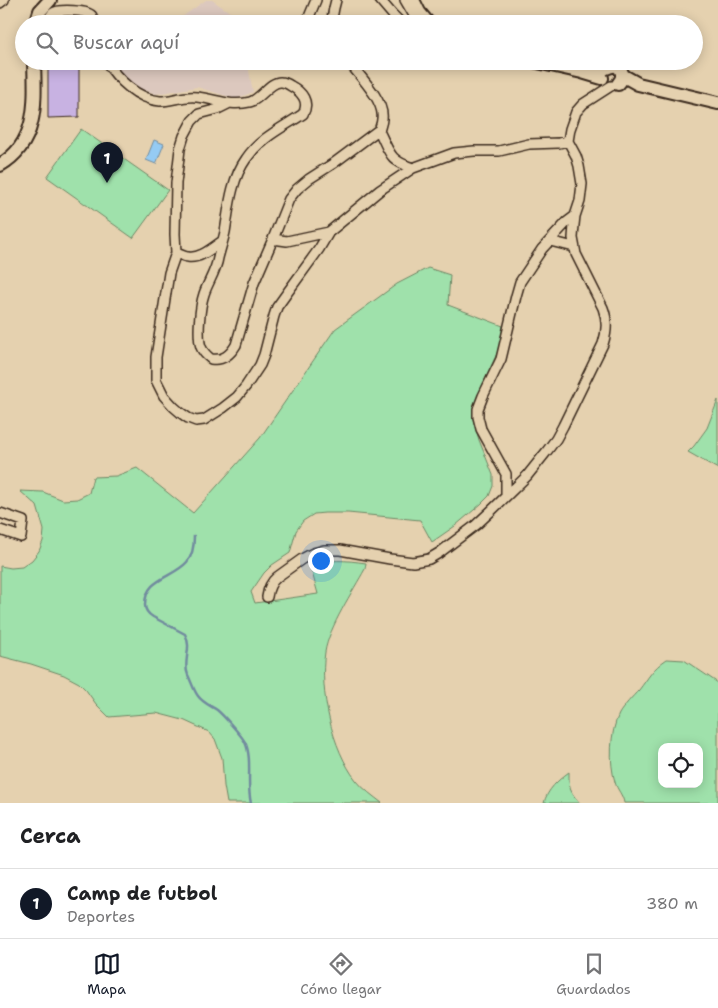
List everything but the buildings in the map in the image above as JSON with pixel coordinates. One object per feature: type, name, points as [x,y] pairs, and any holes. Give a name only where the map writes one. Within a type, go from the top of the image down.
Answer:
[{"type":"street","points":[[0,3],[4,0]]},
{"type":"street","points":[[39,15],[50,0]]},
{"type":"street","points":[[310,15],[316,0]]},
{"type":"street","points":[[333,15],[336,0]]},
{"type":"street","points":[[380,0],[393,15]]},
{"type":"street","points":[[406,0],[414,15]]},
{"type":"street","points":[[413,0],[422,15]]},
{"type":"street","points":[[52,15],[57,12],[70,11],[84,11],[92,15]]},
{"type":"street","points":[[0,165],[18,149],[29,128],[34,105],[34,70]]},
{"type":"street","points":[[111,70],[118,79],[138,93],[149,99],[160,101],[194,96],[228,104],[252,102],[276,83],[281,82],[297,90],[305,99],[303,114],[275,131],[255,147],[245,160],[235,182],[228,206],[218,261],[203,295],[200,319],[202,348],[207,356],[215,360],[224,358],[233,351],[236,345],[254,283],[292,195],[309,180],[379,131]]},
{"type":"street","points":[[355,70],[379,103],[383,118],[379,131],[386,147],[395,160],[413,168]]},
{"type":"street","points":[[573,70],[718,103]]},
{"type":"street","points":[[267,597],[268,590],[277,577],[302,559],[324,550],[340,550],[405,561],[429,559],[476,525],[527,476],[556,439],[606,336],[606,315],[576,254],[574,246],[575,216],[580,202],[582,184],[576,156],[568,141],[576,112],[583,104],[596,96],[602,86],[610,79]]},
{"type":"street","points":[[228,104],[199,114],[192,121],[180,149],[176,183],[176,253],[169,273],[156,357],[156,380],[164,396],[174,408],[192,420],[200,420],[211,416],[237,397],[260,364],[270,336],[271,325],[277,307],[329,232],[380,190],[413,168],[454,153],[499,151],[529,144],[568,141]]},
{"type":"street","points":[[506,496],[506,474],[481,429],[477,413],[501,359],[520,282],[542,249],[575,216]]},
{"type":"street","points":[[274,240],[287,241],[329,232]]},
{"type":"street","points":[[550,241],[574,246]]},
{"type":"street","points":[[176,253],[187,257],[199,256],[221,242]]},
{"type":"street","points":[[506,474],[527,476]]},
{"type":"street","points":[[0,513],[23,521],[21,537],[0,530]]},
{"type":"shaded area","points":[[206,0],[212,0],[234,15],[185,15]]},
{"type":"shaded area","points":[[118,70],[249,70],[253,92],[236,99],[197,87],[156,94],[141,89]]},
{"type":"green space","points":[[81,129],[168,190],[133,238],[47,177]]},
{"type":"green space","points":[[428,268],[450,275],[448,305],[503,326],[499,349],[482,386],[473,419],[493,475],[493,486],[489,496],[455,526],[432,542],[420,520],[348,513],[314,514],[303,521],[296,531],[290,553],[264,573],[251,592],[255,603],[318,594],[310,565],[338,561],[366,563],[365,569],[336,621],[327,642],[324,684],[329,719],[340,752],[356,780],[382,803],[227,803],[222,758],[215,739],[209,732],[183,720],[156,713],[109,717],[79,683],[64,675],[0,656],[0,566],[22,567],[32,560],[39,551],[43,541],[44,530],[37,506],[20,491],[43,492],[63,500],[77,499],[89,493],[93,477],[116,476],[137,468],[193,513],[260,438],[335,329],[397,284]]},
{"type":"green space","points":[[718,400],[718,469],[688,452],[707,428]]},
{"type":"green space","points":[[667,659],[684,660],[718,683],[718,803],[624,803],[613,774],[611,756],[614,729],[623,708],[654,670]]},
{"type":"green space","points":[[569,772],[570,789],[580,803],[544,803],[554,786]]},
{"type":"water","points":[[154,140],[164,144],[156,164],[146,160]]},
{"type":"waterway","points":[[194,536],[193,549],[187,562],[161,579],[150,589],[146,596],[145,607],[151,616],[185,634],[188,644],[186,670],[195,691],[202,701],[223,716],[245,742],[249,756],[251,803]]},
{"type":"place","name":"Camp de futbol","points":[[107,183]]}]
